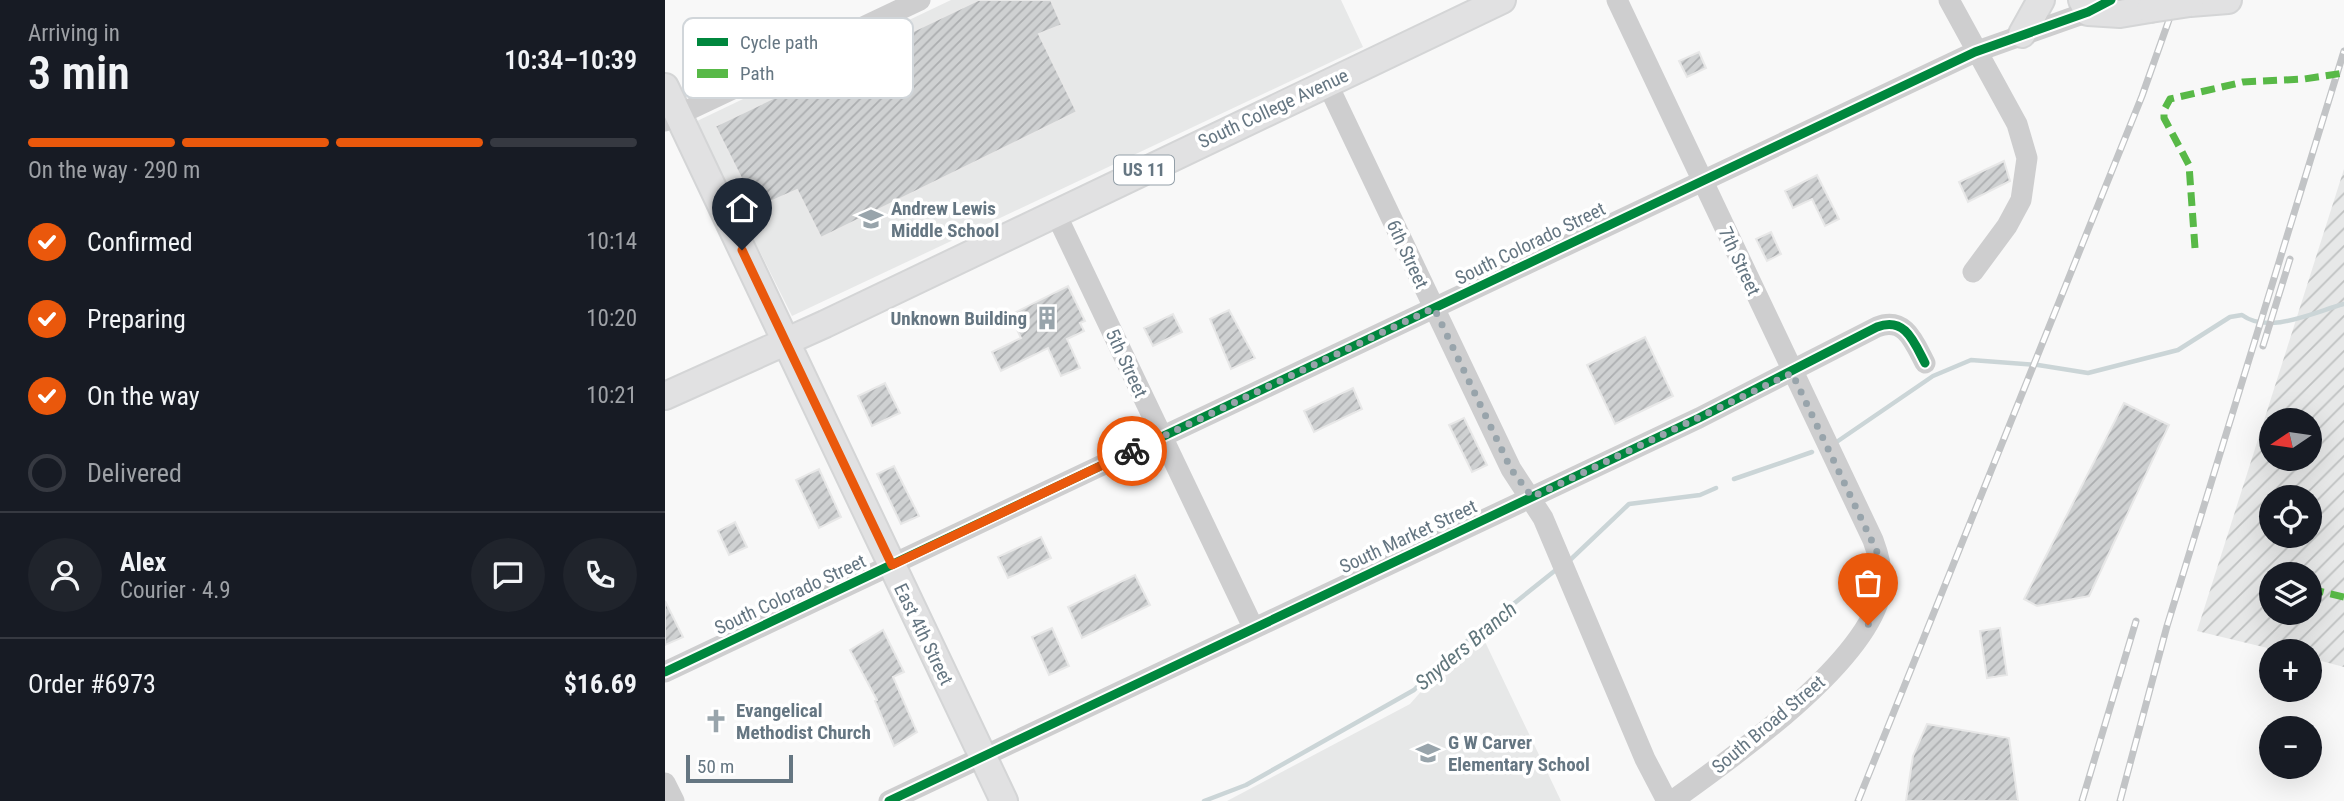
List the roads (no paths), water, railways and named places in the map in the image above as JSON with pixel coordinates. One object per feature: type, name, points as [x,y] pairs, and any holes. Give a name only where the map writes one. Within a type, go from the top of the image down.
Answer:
[{"type":"main road","name":"South College Avenue","points":[[665,396],[1502,0]]},
{"type":"main road","points":[[2021,34],[2041,0]]},
{"type":"main road","name":"South Colorado Street","points":[[2094,4],[2120,14],[2228,0]]},
{"type":"main road","name":"East 4th Street","points":[[665,87],[672,118],[786,341],[1004,801]]},
{"type":"street","points":[[881,18],[919,0]]},
{"type":"street","name":"7th Street","points":[[1617,0],[1864,523]]},
{"type":"street","points":[[1949,0],[1975,52],[2017,124],[2027,158],[2027,179],[2021,200],[2007,226],[1973,272]]},
{"type":"street","name":"South Colorado Street","points":[[665,672],[1975,52],[2094,4]]},
{"type":"street","name":"6th Street","points":[[1327,83],[1511,469],[1532,497],[1645,759],[1669,801]]},
{"type":"street","points":[[672,118],[714,98]]},
{"type":"street","name":"5th Street","points":[[1055,212],[1253,627]]},
{"type":"street","name":"South Market Street","points":[[889,801],[1792,373],[1884,324],[1893,324],[1909,333],[1925,363]]},
{"type":"street","name":"South Broad Street","points":[[1669,801],[1762,732],[1830,672],[1857,642],[1868,625],[1881,590],[1879,556],[1864,523]]},
{"type":"street","points":[[665,783],[674,801]]},
{"type":"waterway","name":"Snyders Branch","points":[[1838,441],[1933,376],[1971,360],[2038,365],[2088,373],[2178,350],[2230,317],[2242,315],[2253,321],[2278,322],[2344,304]]},
{"type":"waterway","name":"Snyders Branch","points":[[1734,479],[1812,452]]},
{"type":"waterway","name":"Snyders Branch","points":[[1568,562],[1629,504],[1700,495],[1716,488]]},
{"type":"waterway","name":"Snyders Branch","points":[[1204,801],[1246,785],[1414,690],[1446,658],[1557,569]]},
{"type":"railway","points":[[1858,801],[2142,96],[2176,0]]},
{"type":"railway","points":[[2120,801],[2167,626],[2344,51]]},
{"type":"railway","points":[[2263,346],[2290,259]]},
{"type":"railway","points":[[2082,801],[2136,621]]},
{"type":"place","name":"Andrew Lewis Middle School","points":[[871,219]]},
{"type":"place","name":"Unknown Building","points":[[1047,318]]},
{"type":"place","name":"Evangelical Methodist Church","points":[[716,721]]},
{"type":"place","name":"G W Carver Elementary School","points":[[1428,753]]}]
